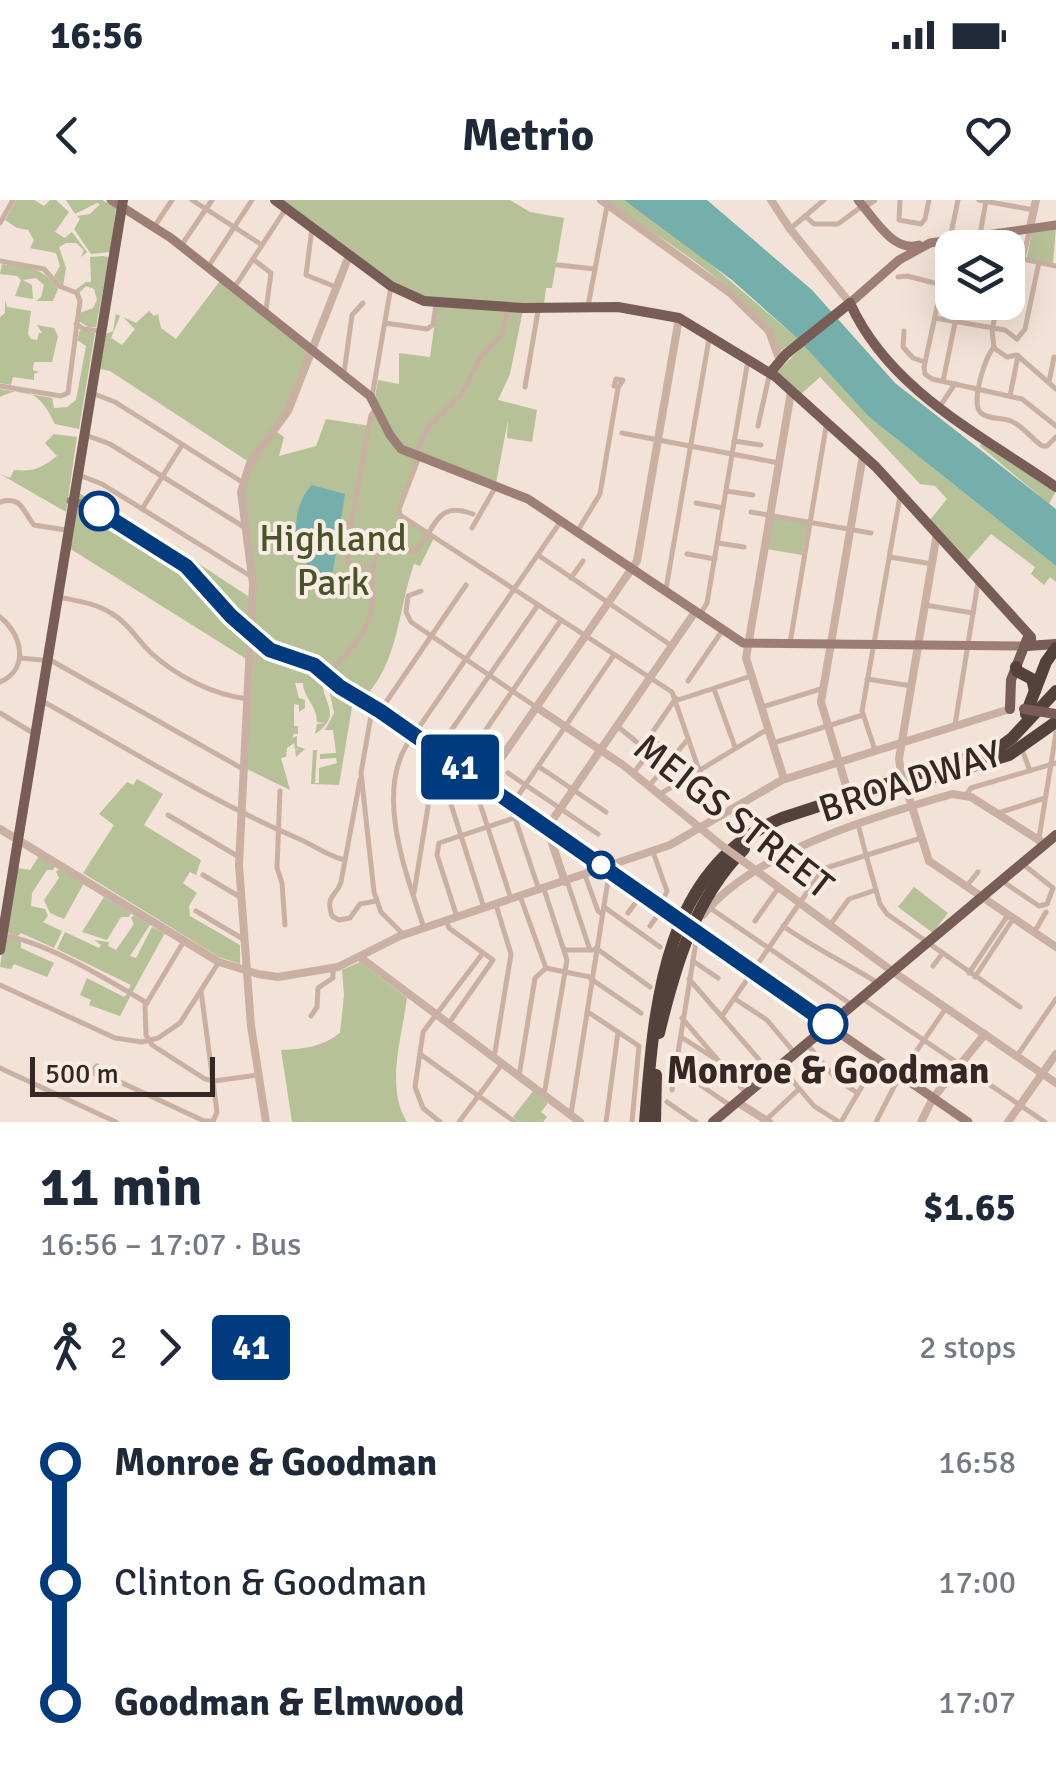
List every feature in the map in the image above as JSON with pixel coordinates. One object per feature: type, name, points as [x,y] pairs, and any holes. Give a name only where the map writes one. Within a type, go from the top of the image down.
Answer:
[{"type":"highway","points":[[975,756],[1006,739],[1026,708],[1055,646]]},
{"type":"highway","points":[[1017,669],[1034,683],[1026,708]]},
{"type":"highway","points":[[655,1033],[667,978],[687,923],[720,869],[757,834],[790,815],[998,748],[1017,737],[1056,702]]},
{"type":"highway","points":[[904,789],[1006,750],[1056,702]]},
{"type":"highway","points":[[644,1122],[653,1058],[658,970],[677,920],[708,865],[734,844],[757,834],[1007,756],[1056,722]]},
{"type":"highway","points":[[655,1033],[678,961],[713,886],[757,834]]},
{"type":"main road","points":[[111,200],[126,202],[375,402],[393,440],[416,456],[524,497],[740,642],[1055,646]]},
{"type":"main road","points":[[275,200],[391,286],[436,304],[632,308],[678,318],[767,371],[900,493],[1032,638],[1017,669],[1010,709],[1056,702]]},
{"type":"main road","points":[[0,950],[100,331],[126,202]]},
{"type":"main road","points":[[865,202],[904,253]]},
{"type":"main road","points":[[980,230],[1056,223]]},
{"type":"main road","points":[[1004,230],[1030,224]]},
{"type":"main road","points":[[847,306],[904,253],[935,240]]},
{"type":"main road","points":[[767,371],[865,293],[904,253],[935,241]]},
{"type":"main road","points":[[847,306],[865,320],[893,362],[941,405]]},
{"type":"main road","points":[[847,306],[893,369],[1054,482]]},
{"type":"main road","points":[[73,502],[100,331]]},
{"type":"main road","points":[[73,502],[94,508],[176,558],[250,634],[278,655],[308,662],[326,674],[961,1120]]},
{"type":"main road","points":[[713,1122],[1056,834]]},
{"type":"main road","points":[[1042,842],[1056,852]]},
{"type":"street","points":[[0,223],[13,200]]},
{"type":"street","points":[[154,227],[172,200]]},
{"type":"street","points":[[192,200],[262,245]]},
{"type":"street","points":[[181,246],[212,200]]},
{"type":"street","points":[[208,267],[252,200]]},
{"type":"street","points":[[771,200],[847,306]]},
{"type":"street","points":[[790,229],[824,200]]},
{"type":"street","points":[[900,200],[899,220],[918,224],[924,222],[929,200]]},
{"type":"street","points":[[952,230],[958,200]]},
{"type":"street","points":[[979,200],[1035,205],[1025,249]]},
{"type":"street","points":[[980,230],[986,201]]},
{"type":"street","points":[[588,306],[604,202],[730,293],[765,326],[779,362]]},
{"type":"street","points":[[805,216],[814,224],[838,224],[865,202]]},
{"type":"street","points":[[234,288],[287,208]]},
{"type":"street","points":[[313,225],[306,275],[337,287]]},
{"type":"street","points":[[266,1122],[240,897],[252,578],[241,504],[242,482],[250,463],[288,411],[350,253]]},
{"type":"street","points":[[1025,259],[1056,266]]},
{"type":"street","points":[[253,260],[271,273],[266,313]]},
{"type":"street","points":[[0,261],[44,268],[59,286],[77,294],[80,302],[68,393],[61,396],[0,386]]},
{"type":"street","points":[[1010,396],[1017,339],[1024,329],[1039,262]]},
{"type":"street","points":[[558,264],[595,269]]},
{"type":"street","points":[[898,277],[935,283]]},
{"type":"street","points":[[372,567],[350,565],[346,544],[375,402],[391,286]]},
{"type":"street","points":[[344,376],[352,315],[363,303]]},
{"type":"street","points":[[385,323],[427,329],[432,324],[436,304]]},
{"type":"street","points":[[508,307],[502,335],[484,352],[462,394],[429,426],[399,513],[650,678],[676,700],[699,770]]},
{"type":"street","points":[[525,387],[538,308]]},
{"type":"street","points":[[546,968],[487,827],[479,785],[637,561],[678,318]]},
{"type":"street","points":[[1017,339],[1008,331],[934,318],[925,362],[928,376],[1028,402],[1056,426]]},
{"type":"street","points":[[994,320],[994,347],[1007,357],[1018,355]]},
{"type":"street","points":[[943,381],[955,322]]},
{"type":"street","points":[[76,324],[100,331]]},
{"type":"street","points":[[904,332],[903,347],[912,358],[925,362]]},
{"type":"street","points":[[666,592],[710,337]]},
{"type":"street","points":[[773,343],[780,352],[790,351]]},
{"type":"street","points":[[994,347],[986,356],[976,404],[983,414],[1014,422],[1041,446],[1048,446],[1056,437]]},
{"type":"street","points":[[1018,355],[1056,389]]},
{"type":"street","points":[[1048,382],[1054,357]]},
{"type":"street","points":[[650,987],[594,949],[548,828],[672,646],[708,602],[748,360]]},
{"type":"street","points":[[758,426],[767,371]]},
{"type":"street","points":[[577,532],[599,498],[618,388],[623,380],[616,379],[614,386]]},
{"type":"street","points":[[941,405],[955,384]]},
{"type":"street","points":[[784,779],[746,658],[791,392]]},
{"type":"street","points":[[92,393],[112,400],[242,482]]},
{"type":"street","points":[[790,644],[827,424]]},
{"type":"street","points":[[611,430],[779,463]]},
{"type":"street","points":[[84,434],[110,444],[244,528]]},
{"type":"street","points":[[734,441],[761,446]]},
{"type":"street","points":[[142,509],[182,445]]},
{"type":"street","points":[[862,455],[821,704],[827,726],[884,911],[1020,1007]]},
{"type":"street","points":[[80,476],[96,481],[252,578]]},
{"type":"street","points":[[472,528],[497,486]]},
{"type":"street","points":[[726,491],[753,495]]},
{"type":"street","points":[[875,751],[863,715],[900,493]]},
{"type":"street","points":[[0,502],[12,500],[21,504],[34,525],[69,531]]},
{"type":"street","points":[[696,504],[723,508]]},
{"type":"street","points":[[326,674],[366,626],[372,607],[372,567],[380,550],[391,547],[415,552],[448,509],[473,514]]},
{"type":"street","points":[[751,512],[871,533]]},
{"type":"street","points":[[424,928],[400,855],[394,786],[398,762],[561,521]]},
{"type":"street","points":[[937,533],[902,742],[904,789],[929,861],[1056,947]]},
{"type":"street","points":[[718,542],[744,547]]},
{"type":"street","points":[[687,554],[715,559]]},
{"type":"street","points":[[538,555],[672,646]]},
{"type":"street","points":[[889,557],[932,564]]},
{"type":"street","points":[[571,578],[583,561]]},
{"type":"street","points":[[364,569],[370,580]]},
{"type":"street","points":[[955,726],[979,580]]},
{"type":"street","points":[[376,901],[360,904],[350,918],[333,918],[330,898],[339,889],[344,869],[376,709],[466,585]]},
{"type":"street","name":"MEIGS STREET","points":[[421,591],[409,593],[406,612],[411,622],[601,750],[698,828],[892,971],[1056,1083]]},
{"type":"street","points":[[58,597],[96,605],[113,614],[155,656],[199,685],[218,694],[248,699]]},
{"type":"street","points":[[414,897],[437,751],[538,605]]},
{"type":"street","points":[[925,605],[973,613]]},
{"type":"street","points":[[0,617],[16,635],[20,658],[12,674],[0,682]]},
{"type":"street","points":[[484,908],[447,792],[456,764],[513,691],[561,620]]},
{"type":"street","points":[[688,681],[722,631]]},
{"type":"street","points":[[544,1095],[565,973],[565,950],[514,818],[513,803],[614,655]]},
{"type":"street","points":[[20,658],[48,660],[243,769]]},
{"type":"street","points":[[650,736],[676,700],[752,676]]},
{"type":"street","points":[[868,679],[912,686]]},
{"type":"street","points":[[762,708],[824,688]]},
{"type":"street","points":[[714,689],[735,748]]},
{"type":"street","points":[[42,700],[241,812],[330,857],[346,860]]},
{"type":"street","points":[[0,828],[219,962],[248,972],[284,977],[332,969],[404,935],[608,870],[670,846],[784,779],[1010,709]]},
{"type":"street","points":[[0,713],[36,734]]},
{"type":"street","points":[[773,744],[863,715]]},
{"type":"street","points":[[617,726],[638,743]]},
{"type":"street","points":[[658,795],[768,728]]},
{"type":"street","points":[[966,794],[1042,842],[1056,733]]},
{"type":"street","points":[[649,786],[689,738]]},
{"type":"street","points":[[633,774],[657,743]]},
{"type":"street","points":[[1023,752],[1030,771]]},
{"type":"street","name":"BROADWAY","points":[[693,934],[709,907],[725,891],[757,870],[858,824],[952,794],[966,794],[971,788],[1054,763]]},
{"type":"street","points":[[538,766],[606,812]]},
{"type":"street","points":[[361,773],[376,901],[385,918],[404,935]]},
{"type":"street","points":[[508,773],[598,834]]},
{"type":"street","points":[[280,791],[276,868],[282,883],[285,926]]},
{"type":"street","points":[[998,814],[1045,798]]},
{"type":"street","points":[[168,815],[239,857]]},
{"type":"street","points":[[457,917],[437,854],[439,844],[514,818]]},
{"type":"street","points":[[352,825],[367,823]]},
{"type":"street","points":[[722,1016],[825,868],[921,838]]},
{"type":"street","points":[[650,926],[667,892],[652,852]]},
{"type":"street","points":[[1000,880],[1039,906],[1050,901],[1053,888],[1022,862]]},
{"type":"street","points":[[571,1116],[608,870]]},
{"type":"street","points":[[966,887],[978,872]]},
{"type":"street","points":[[204,875],[240,897]]},
{"type":"street","points":[[585,875],[598,912],[603,910],[660,947]]},
{"type":"street","points":[[755,921],[779,887]]},
{"type":"street","points":[[830,925],[850,898],[876,890]]},
{"type":"street","points":[[628,912],[642,894]]},
{"type":"street","points":[[459,1122],[498,1060],[511,954],[496,904]]},
{"type":"street","points":[[709,907],[768,948],[923,1040],[1042,1122]]},
{"type":"street","points":[[196,911],[244,939]]},
{"type":"street","points":[[1034,932],[1046,912]]},
{"type":"street","points":[[972,975],[1011,917]]},
{"type":"street","points":[[446,921],[449,928],[493,960],[449,1024]]},
{"type":"street","points":[[783,926],[878,983]]},
{"type":"street","points":[[672,1090],[693,961],[693,934]]},
{"type":"street","points":[[2,936],[20,939],[98,974],[146,1003]]},
{"type":"street","points":[[149,1041],[143,1018],[146,1003],[184,941]]},
{"type":"street","points":[[565,950],[594,949]]},
{"type":"street","points":[[440,1122],[423,1108],[416,1094],[414,1076],[424,1032],[483,953]]},
{"type":"street","points":[[933,966],[942,954]]},
{"type":"street","points":[[361,958],[580,1122]]},
{"type":"street","points":[[693,961],[718,978]]},
{"type":"street","points":[[149,1041],[180,1024],[219,962]]},
{"type":"street","points":[[546,968],[591,978],[640,1013]]},
{"type":"street","points":[[518,1076],[535,979],[546,968]]},
{"type":"street","points":[[310,1016],[317,1007],[318,988],[333,978],[332,969]]},
{"type":"street","points":[[689,979],[814,1106],[840,1122],[878,1059]]},
{"type":"street","points":[[0,985],[115,1038],[149,1041],[205,1079],[214,1082],[258,1075]]},
{"type":"street","points":[[101,1073],[208,1122],[214,1119],[217,1112],[202,991]]},
{"type":"street","points":[[734,998],[769,1022],[795,1054]]},
{"type":"street","points":[[1016,1056],[1056,999]]},
{"type":"street","points":[[876,1122],[900,1075],[946,1008]]},
{"type":"street","points":[[588,1012],[639,1046],[644,1122]]},
{"type":"street","points":[[682,1018],[717,1058],[738,1100]]},
{"type":"street","points":[[606,1122],[618,1032]]},
{"type":"street","points":[[921,1122],[933,1098],[985,1034]]},
{"type":"street","points":[[680,1036],[717,1058]]},
{"type":"street","points":[[807,1044],[836,1079],[856,1092]]},
{"type":"street","points":[[420,1054],[515,1122]]},
{"type":"street","points":[[1008,1122],[1023,1109],[1056,1054]]},
{"type":"street","points":[[0,1068],[116,1122]]},
{"type":"street","points":[[677,1069],[738,1100],[767,1122],[799,1089]]},
{"type":"street","points":[[667,1102],[696,1122]]},
{"type":"green space","points":[[16,200],[34,200],[44,206],[56,200],[69,212],[55,232],[65,238],[72,232],[87,252],[81,257],[84,250],[76,243],[59,247],[66,268],[63,287],[54,276],[60,266],[56,253],[30,248],[34,240],[28,230],[5,220]]},
{"type":"green space","points":[[66,200],[102,200],[116,208],[110,252],[91,254],[74,229],[80,219],[77,216],[90,214],[100,204],[75,214]]},
{"type":"green space","points":[[282,200],[510,200],[530,212],[564,218],[552,288],[546,288],[544,304],[427,299],[393,282]]},
{"type":"green space","points":[[603,200],[624,200],[685,242],[798,339],[780,351],[767,329],[726,286]]},
{"type":"green space","points":[[1056,227],[1053,263],[1027,258],[1032,230]]},
{"type":"green space","points":[[90,257],[109,257],[96,327],[88,327],[79,321],[80,313],[93,308],[97,300],[94,289],[86,286],[80,292],[75,290],[91,282]]},
{"type":"green space","points":[[2,264],[34,269],[46,276],[58,289],[53,301],[36,301],[44,285],[36,278],[23,280],[32,285],[33,299],[15,296],[21,280],[0,274]]},
{"type":"green space","name":"Highland Park","points":[[220,281],[309,350],[291,401],[274,430],[284,437],[279,456],[316,446],[326,419],[370,426],[378,380],[399,384],[399,353],[430,357],[437,307],[523,310],[510,374],[498,400],[537,410],[532,442],[507,438],[508,420],[496,483],[419,454],[397,512],[434,538],[420,566],[414,564],[391,652],[376,684],[364,698],[346,690],[324,670],[285,656],[249,631],[248,660],[69,548],[79,493],[164,541],[254,600],[243,497],[252,464],[110,371],[100,369],[106,334],[113,331],[116,314],[120,316],[111,338],[122,345],[135,329],[123,317],[136,323],[149,311],[154,316],[158,314],[161,328],[176,339]]},
{"type":"green space","points":[[5,300],[7,307],[31,311],[31,339],[37,340],[42,333],[37,325],[54,328],[58,336],[52,362],[34,362],[33,370],[39,372],[34,374],[34,380],[13,377],[11,385],[0,383],[0,317],[5,313]]},
{"type":"green space","points":[[80,330],[95,333],[79,429],[55,424],[31,394],[52,398],[54,408],[67,407],[76,400],[86,346],[77,340]]},
{"type":"green space","points":[[804,345],[869,417],[1056,566],[1056,582],[1050,577],[1044,585],[1031,574],[1035,567],[991,534],[967,561],[930,520],[947,499],[935,486],[920,484],[820,377],[799,396],[777,372]]},
{"type":"green space","points":[[54,434],[77,437],[66,512],[0,474],[10,478],[14,470],[32,470],[52,460],[57,456],[45,443]]},
{"type":"green space","points":[[982,440],[1056,491],[1049,504],[980,446]]},
{"type":"green space","points":[[772,517],[808,523],[802,555],[766,549]]},
{"type":"green space","points":[[254,643],[273,660],[303,667],[323,680],[330,714],[324,727],[315,734],[317,724],[325,723],[317,722],[303,683],[295,683],[305,708],[299,712],[299,705],[294,704],[298,734],[292,738],[297,736],[297,746],[305,749],[296,757],[295,750],[299,749],[295,749],[294,743],[287,748],[286,757],[281,758],[290,790],[247,769]]},
{"type":"green space","points":[[328,684],[353,701],[339,785],[311,784],[313,750],[317,750],[315,783],[319,783],[319,768],[337,763],[336,758],[320,759],[320,754],[336,753],[333,730],[325,730],[334,713]]},
{"type":"green space","points":[[137,779],[163,794],[144,825],[201,860],[196,875],[190,872],[183,883],[197,893],[189,906],[190,916],[240,945],[240,964],[219,957],[83,873],[114,825],[99,814],[127,782],[133,785]]},
{"type":"green space","points":[[39,856],[55,866],[47,870],[32,893],[31,906],[45,909],[48,916],[43,922],[62,931],[54,948],[21,933],[7,933],[17,868],[30,870]]},
{"type":"green space","points":[[60,868],[84,883],[64,919],[50,913],[44,900],[59,878],[56,872]]},
{"type":"green space","points":[[914,887],[948,913],[933,933],[898,907]]},
{"type":"green space","points":[[104,897],[131,913],[121,917],[107,940],[82,932]]},
{"type":"green space","points":[[134,915],[150,925],[130,956],[136,958],[152,927],[165,933],[132,993],[128,990],[131,985],[57,949],[65,932],[99,948],[101,945],[94,940],[109,942],[108,946],[116,950],[134,924]]},
{"type":"green space","points":[[4,940],[21,940],[21,948],[54,963],[47,977],[14,964],[11,969],[0,967]]},
{"type":"green space","points":[[360,962],[407,998],[396,1077],[400,1108],[407,1122],[292,1122],[281,1050],[312,1046],[340,1033],[342,970]]},
{"type":"green space","points":[[87,978],[124,997],[131,995],[120,1016],[89,1005],[91,1000],[80,995]]},
{"type":"green space","points":[[533,1091],[548,1103],[541,1112],[547,1117],[543,1122],[519,1122],[513,1117]]},
{"type":"water","points":[[624,200],[707,200],[812,290],[895,383],[1056,509],[1056,566],[869,417],[798,339],[732,280]]},
{"type":"water","points":[[312,485],[345,494],[329,579],[306,564],[296,538],[299,509]]},
{"type":"bus line","name":"41","points":[[99,511],[186,566],[231,616],[270,650],[314,665],[340,687],[828,1024]]},
{"type":"place","name":"Monroe & Goodman","points":[[828,1024]]}]
